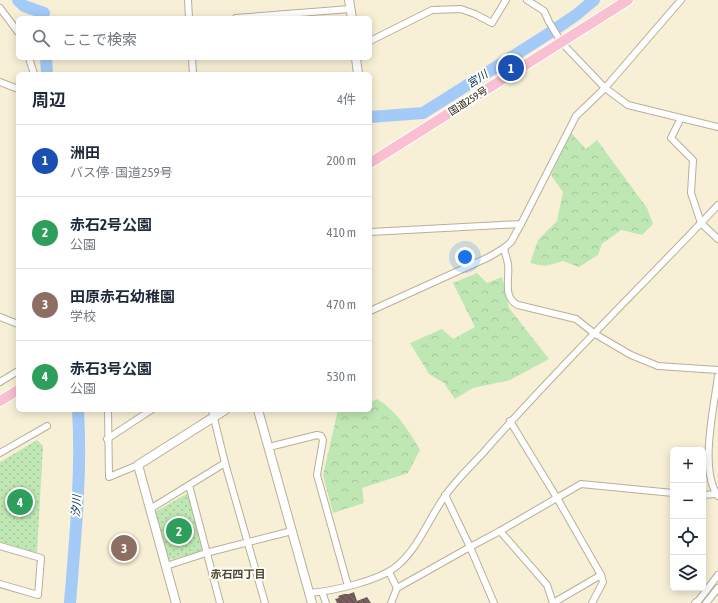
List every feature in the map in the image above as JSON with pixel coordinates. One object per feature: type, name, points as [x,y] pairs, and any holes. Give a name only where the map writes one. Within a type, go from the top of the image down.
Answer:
[{"type":"highway","name":"国道259号","points":[[372,162],[559,38],[628,0]]},
{"type":"highway","points":[[0,401],[16,391]]},
{"type":"street","points":[[188,0],[189,16]]},
{"type":"street","points":[[349,0],[352,16]]},
{"type":"street","points":[[372,40],[432,10],[461,9],[475,14],[492,23],[506,0]]},
{"type":"street","points":[[527,0],[544,11],[559,38],[605,88],[628,105],[718,128]]},
{"type":"street","points":[[372,310],[489,257],[511,242],[576,116],[605,88],[681,0]]},
{"type":"street","points":[[0,8],[16,29]]},
{"type":"street","points":[[261,16],[350,9]]},
{"type":"street","points":[[30,60],[33,72]]},
{"type":"street","points":[[192,60],[193,72]]},
{"type":"street","points":[[356,60],[358,72]]},
{"type":"street","points":[[0,82],[16,88]]},
{"type":"street","points":[[681,118],[671,138],[693,160],[691,193],[701,224],[718,239]]},
{"type":"street","points":[[309,594],[348,586],[375,578],[389,572],[398,565],[412,548],[445,495],[510,421],[718,205]]},
{"type":"street","points":[[372,232],[521,224]]},
{"type":"street","points":[[504,248],[508,264],[508,294],[512,302],[518,305],[576,319],[595,334],[632,355],[658,366],[718,370]]},
{"type":"street","points":[[0,317],[16,323]]},
{"type":"street","points":[[0,382],[16,372]]},
{"type":"street","points":[[706,496],[717,495],[709,473],[709,446],[718,376]]},
{"type":"street","points":[[108,412],[107,439],[109,477],[138,465],[213,413],[225,463],[265,603]]},
{"type":"street","points":[[107,439],[148,412]]},
{"type":"street","points":[[259,412],[312,603]]},
{"type":"street","points":[[510,421],[557,498],[600,575],[603,582],[592,603]]},
{"type":"street","points":[[0,454],[46,426]]},
{"type":"street","points":[[269,447],[317,434],[321,436],[323,440],[317,475],[348,586]]},
{"type":"street","points":[[150,509],[225,463]]},
{"type":"street","points":[[138,465],[176,603]]},
{"type":"street","points":[[392,603],[397,588],[500,532],[581,484],[670,493]]},
{"type":"street","points":[[189,485],[220,603]]},
{"type":"street","points":[[445,495],[470,547],[494,603]]},
{"type":"street","points":[[166,566],[206,553],[292,531]]},
{"type":"street","points":[[500,532],[547,584],[553,603],[600,575]]},
{"type":"street","points":[[0,546],[40,558],[38,595],[0,584]]},
{"type":"street","points":[[389,572],[397,588]]},
{"type":"street","points":[[695,603],[700,600],[718,575]]},
{"type":"street","points":[[706,603],[718,588]]},
{"type":"street","points":[[322,592],[326,603]]},
{"type":"green space","points":[[571,133],[586,149],[597,140],[647,208],[653,224],[642,235],[621,230],[602,244],[598,255],[579,267],[563,261],[545,266],[530,263],[538,240],[557,221],[563,192],[551,175]]},
{"type":"green space","points":[[477,273],[487,283],[502,277],[509,308],[549,359],[510,380],[473,388],[455,399],[444,383],[429,374],[410,343],[442,329],[453,339],[475,327],[453,283]]},
{"type":"green space","points":[[377,399],[396,415],[407,428],[420,450],[408,473],[362,488],[364,503],[333,513],[323,475],[338,412],[372,412],[372,402]]},
{"type":"green space","points":[[37,440],[43,446],[37,553],[0,542],[0,462]]},
{"type":"green space","points":[[188,493],[203,551],[168,560],[155,512]]},
{"type":"building","points":[[354,592],[357,601],[367,597],[371,603],[337,603],[335,599],[339,598],[338,596]]},
{"type":"waterway","points":[[18,0],[24,6],[44,13]]},
{"type":"waterway","name":"宮川","points":[[372,117],[423,113],[545,36],[576,15],[594,0]]},
{"type":"waterway","name":"汐川","points":[[46,60],[47,72]]},
{"type":"waterway","name":"汐川","points":[[70,603],[79,482],[78,412]]},
{"type":"place","name":"洲田","points":[[511,68]]},
{"type":"place","name":"赤石3号公園","points":[[20,502]]},
{"type":"place","name":"赤石2号公園","points":[[179,531]]},
{"type":"place","name":"田原赤石幼稚園","points":[[124,548]]},
{"type":"district","name":"赤石四丁目","points":[[238,574]]}]
